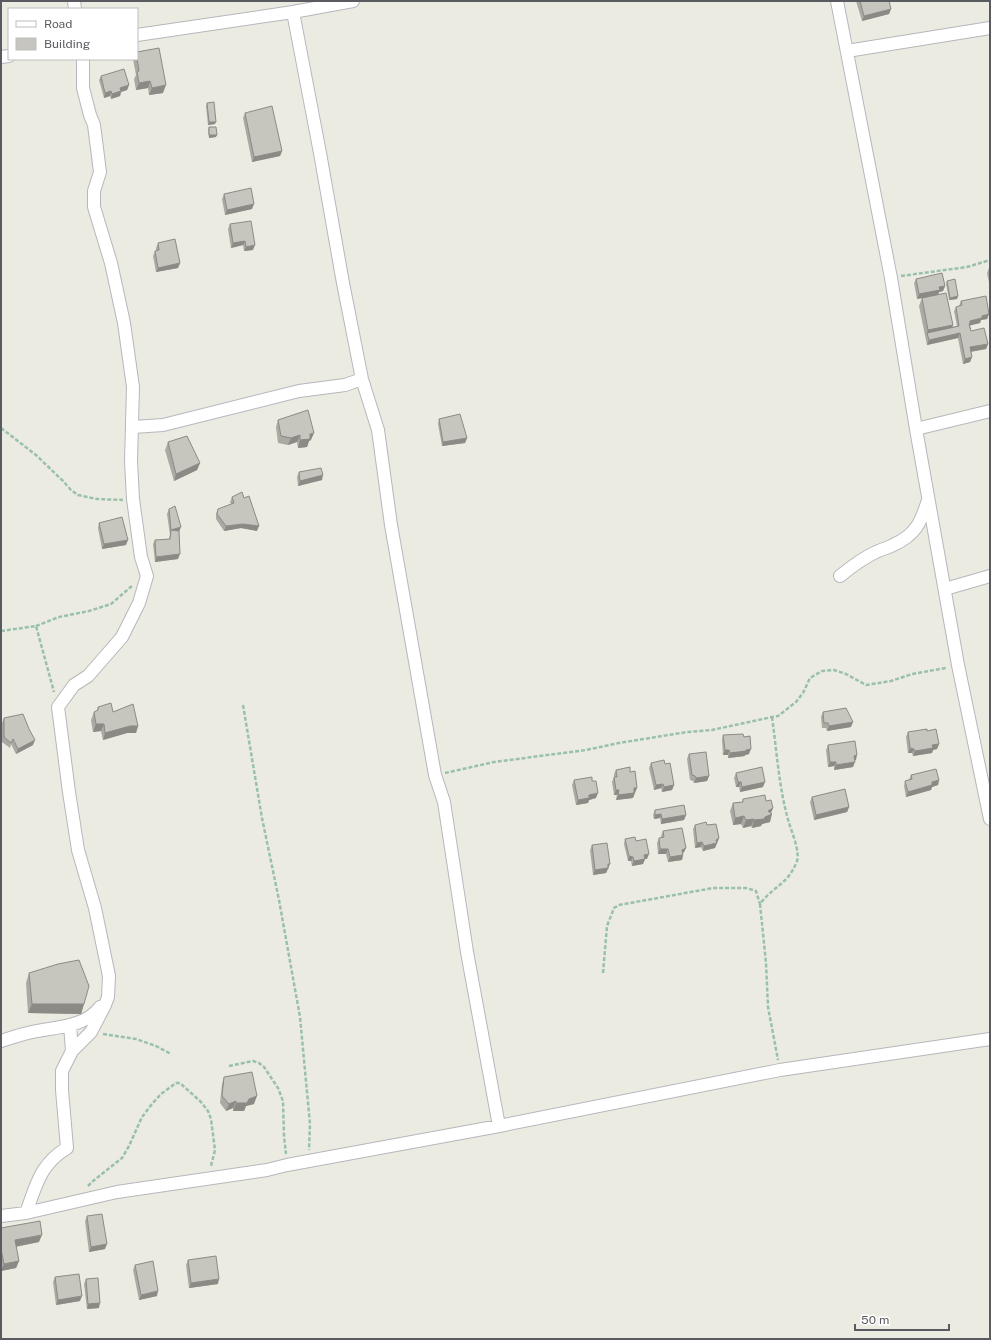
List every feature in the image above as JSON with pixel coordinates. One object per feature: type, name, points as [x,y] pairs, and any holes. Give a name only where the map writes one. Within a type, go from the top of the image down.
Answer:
[{"type":"street","points":[[138,36],[293,12],[353,1]]},
{"type":"street","points":[[837,1],[891,278],[958,665],[990,819]]},
{"type":"street","points":[[293,12],[320,153],[341,276],[362,379],[378,430],[391,525],[435,775],[444,802],[468,952],[499,1126]]},
{"type":"street","points":[[846,51],[990,28]]},
{"type":"street","points":[[26,1213],[42,1171],[57,1154],[67,1148],[62,1090],[62,1071],[72,1051],[91,1032],[108,997],[108,976],[95,908],[78,850],[58,707],[74,685],[88,676],[122,637],[141,598],[147,576],[141,557],[133,499],[131,461],[133,387],[124,323],[111,263],[94,207],[94,191],[100,172],[94,125],[83,88],[83,60]]},
{"type":"street","points":[[133,428],[162,425],[299,391],[345,385],[362,379]]},
{"type":"street","points":[[916,429],[990,411]]},
{"type":"street","points":[[840,576],[875,552],[902,541],[918,527],[929,497]]},
{"type":"street","points":[[945,589],[990,576]]},
{"type":"street","points":[[1,1041],[37,1031],[70,1025],[95,1014],[108,997]]},
{"type":"street","points":[[70,1025],[72,1051]]},
{"type":"street","points":[[1,1216],[26,1213],[117,1192],[267,1170],[308,1161],[499,1126],[780,1070],[990,1039]]},
{"type":"path","points":[[891,278],[967,267],[990,260]]},
{"type":"path","points":[[1,428],[36,455],[64,481],[71,490],[78,495],[115,501],[133,499]]},
{"type":"path","points":[[1,631],[36,626],[59,617],[89,611],[112,604],[130,586],[147,576]]},
{"type":"path","points":[[36,626],[58,707]]},
{"type":"path","points":[[435,775],[494,762],[586,750],[687,732],[712,730],[772,718],[778,716],[796,702],[803,693],[810,678],[822,671],[834,670],[846,674],[866,685],[891,681],[912,674],[958,665]]},
{"type":"path","points":[[242,705],[300,1017],[310,1124],[308,1161]]},
{"type":"path","points":[[760,904],[766,895],[785,881],[798,859],[798,851],[784,805],[772,718]]},
{"type":"path","points":[[604,973],[607,926],[614,908],[619,905],[713,888],[746,888],[756,891],[760,904],[766,963],[768,1006],[780,1070]]},
{"type":"path","points":[[91,1032],[136,1039],[156,1046],[171,1054]]},
{"type":"path","points":[[229,1066],[253,1061],[259,1063],[264,1067],[278,1088],[283,1101],[287,1165]]},
{"type":"path","points":[[75,1202],[93,1181],[122,1158],[144,1113],[161,1094],[176,1083],[182,1084],[201,1102],[208,1111],[211,1119],[215,1150],[208,1178]]},
{"type":"building","points":[[860,1],[889,1],[891,9],[864,16]]},
{"type":"building","points":[[159,48],[166,85],[152,88],[150,81],[139,83],[137,72],[139,71],[138,52]]},
{"type":"building","points":[[124,69],[129,85],[120,88],[121,91],[112,94],[111,91],[105,93],[101,76]]},
{"type":"building","points":[[214,102],[216,122],[209,122],[207,103]]},
{"type":"building","points":[[272,106],[282,151],[254,157],[245,113]]},
{"type":"building","points":[[209,127],[216,127],[217,135],[209,135]]},
{"type":"building","points":[[251,188],[254,204],[227,210],[224,194]]},
{"type":"building","points":[[251,221],[255,245],[246,247],[245,241],[233,243],[230,224]]},
{"type":"building","points":[[175,239],[180,263],[158,268],[155,251],[159,250],[158,243]]},
{"type":"building","points":[[942,273],[945,286],[939,287],[940,290],[919,294],[916,279]]},
{"type":"building","points":[[955,279],[958,296],[950,298],[947,281]]},
{"type":"building","points":[[946,293],[953,325],[928,330],[922,298]]},
{"type":"building","points":[[986,296],[989,314],[982,316],[982,318],[970,321],[969,324],[971,331],[984,328],[988,344],[970,347],[972,357],[965,359],[960,333],[929,340],[927,333],[959,326],[956,307],[962,305],[961,301]]},
{"type":"building","points":[[308,410],[314,433],[310,434],[310,439],[300,440],[300,435],[291,438],[281,436],[278,420]]},
{"type":"building","points":[[460,414],[467,438],[443,442],[439,419]]},
{"type":"building","points":[[187,436],[200,463],[176,474],[168,442]]},
{"type":"building","points":[[321,468],[323,475],[300,481],[299,472]]},
{"type":"building","points":[[242,492],[244,498],[249,496],[259,526],[243,524],[226,526],[217,514],[218,509],[234,503],[232,497]]},
{"type":"building","points":[[175,506],[181,527],[171,530],[169,509]]},
{"type":"building","points":[[122,517],[128,540],[104,544],[99,523]]},
{"type":"building","points":[[171,530],[179,531],[180,554],[156,557],[155,540],[170,539]]},
{"type":"building","points":[[111,703],[113,712],[133,704],[138,726],[130,726],[105,733],[104,724],[96,724],[94,712],[98,710],[98,707]]},
{"type":"building","points":[[846,708],[853,722],[829,726],[828,723],[824,723],[823,712]]},
{"type":"building","points":[[23,714],[35,740],[18,749],[13,739],[11,743],[4,737],[4,718]]},
{"type":"building","points":[[927,729],[927,731],[936,729],[939,744],[932,745],[933,748],[915,751],[914,749],[910,748],[908,732]]},
{"type":"building","points":[[743,734],[744,737],[750,736],[751,749],[730,753],[729,750],[725,750],[723,735]]},
{"type":"building","points":[[855,741],[857,755],[854,756],[855,762],[836,765],[836,762],[830,762],[828,745]]},
{"type":"building","points":[[706,752],[709,776],[696,778],[692,775],[689,754]]},
{"type":"building","points":[[664,760],[665,764],[670,763],[674,785],[664,787],[663,784],[656,785],[651,763]]},
{"type":"building","points":[[630,767],[630,772],[635,771],[637,788],[634,788],[634,793],[618,795],[619,790],[616,790],[614,777],[617,777],[616,770]]},
{"type":"building","points":[[762,767],[765,782],[742,787],[741,782],[738,782],[736,773]]},
{"type":"building","points":[[936,769],[939,780],[932,782],[932,785],[908,792],[905,781],[912,779],[911,775]]},
{"type":"building","points":[[592,777],[592,781],[596,781],[598,793],[589,795],[589,798],[578,800],[574,780]]},
{"type":"building","points":[[845,789],[849,807],[816,815],[812,797]]},
{"type":"building","points":[[765,795],[766,801],[771,800],[773,808],[768,811],[772,814],[764,819],[746,820],[744,816],[735,818],[733,803],[743,802],[743,799]]},
{"type":"building","points":[[684,805],[686,815],[662,819],[661,814],[655,815],[655,810]]},
{"type":"building","points":[[706,822],[707,825],[716,824],[719,838],[716,840],[717,843],[704,846],[702,842],[697,843],[695,825]]},
{"type":"building","points":[[682,828],[686,848],[682,850],[683,855],[670,857],[668,849],[660,849],[659,838],[664,837],[663,831]]},
{"type":"building","points":[[635,837],[636,841],[646,839],[649,854],[644,855],[645,859],[634,861],[633,857],[629,856],[625,839]]},
{"type":"building","points":[[607,843],[610,864],[608,864],[608,868],[595,870],[592,845]]},
{"type":"building","points":[[79,960],[89,986],[84,1004],[32,1004],[29,973],[58,964]]},
{"type":"building","points":[[252,1072],[257,1096],[249,1099],[247,1103],[236,1103],[236,1101],[229,1104],[222,1096],[224,1077]]},
{"type":"building","points":[[102,1214],[107,1244],[91,1247],[87,1216]]},
{"type":"building","points":[[40,1221],[42,1235],[15,1240],[19,1261],[4,1264],[1,1249],[1,1228]]},
{"type":"building","points":[[216,1256],[219,1279],[191,1283],[188,1260]]},
{"type":"building","points":[[153,1261],[158,1291],[141,1295],[135,1265]]},
{"type":"building","points":[[79,1274],[82,1296],[58,1300],[55,1277]]},
{"type":"building","points":[[98,1278],[100,1303],[88,1304],[86,1279]]}]
